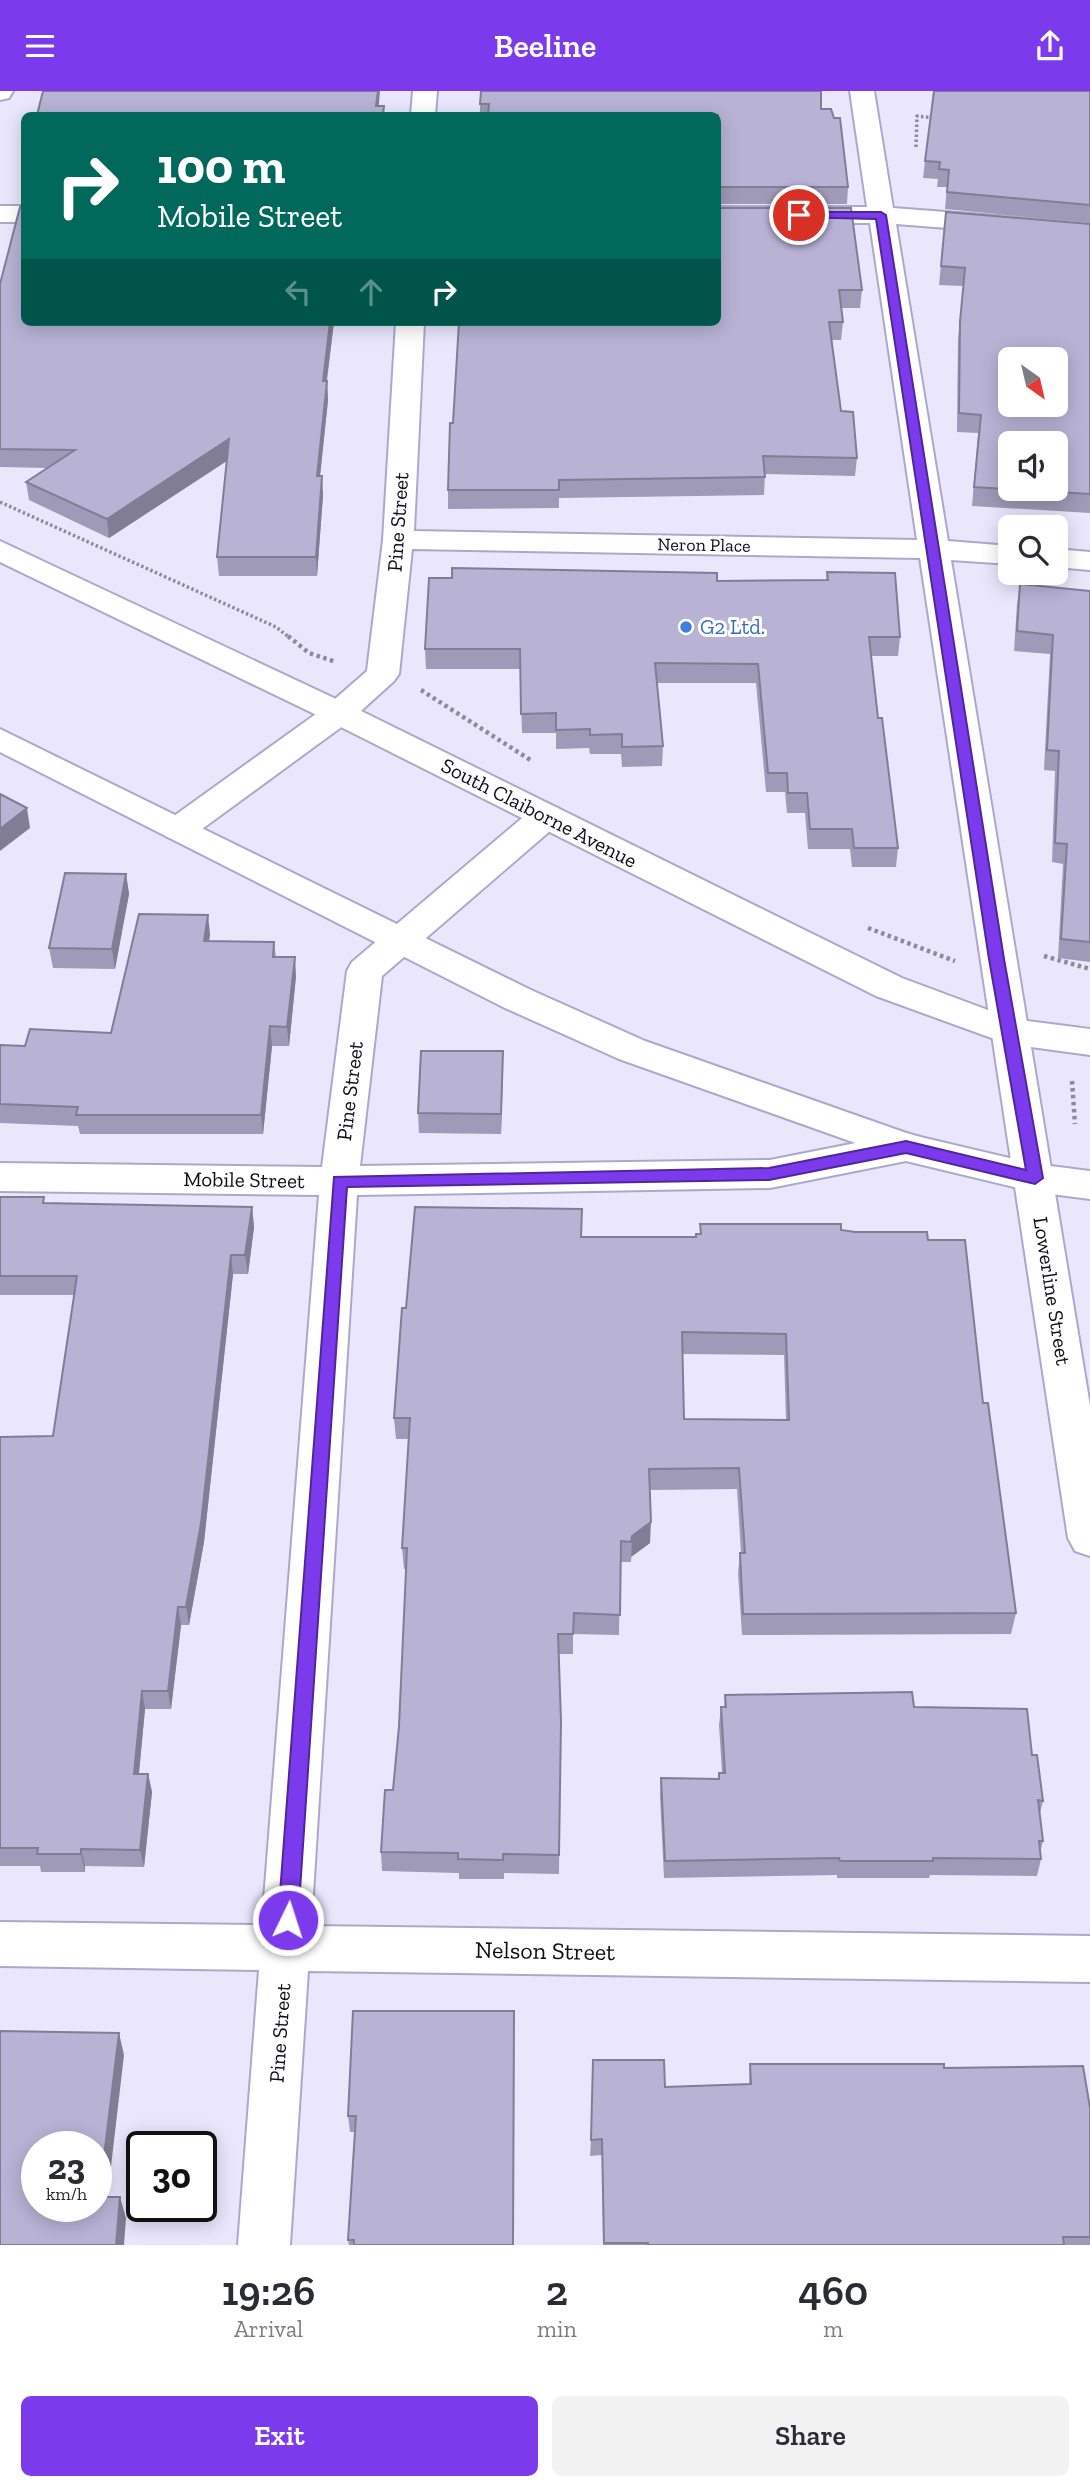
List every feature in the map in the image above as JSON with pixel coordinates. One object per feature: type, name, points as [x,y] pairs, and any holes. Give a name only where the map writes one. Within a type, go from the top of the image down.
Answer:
[{"type":"street","points":[[424,112],[425,91]]},
{"type":"street","name":"Lowerline Street","points":[[862,91],[996,959],[1035,1178],[1090,1538]]},
{"type":"street","points":[[0,214],[21,214]]},
{"type":"street","points":[[721,215],[881,215],[1090,231]]},
{"type":"street","name":"Pine Street","points":[[179,829],[339,713],[383,674],[398,540],[410,326]]},
{"type":"street","name":"Neron Place","points":[[398,540],[932,549],[998,554]]},
{"type":"street","name":"South Claiborne Avenue","points":[[0,550],[339,713],[878,981],[1008,1031],[1090,1041]]},
{"type":"street","points":[[1068,559],[1090,561]]},
{"type":"street","points":[[0,739],[518,999],[632,1050],[906,1147],[1035,1178],[1090,1185]]},
{"type":"street","name":"Pine Street","points":[[264,2245],[340,1181],[365,971],[546,816]]},
{"type":"street","name":"Mobile Street","points":[[0,1177],[340,1181],[769,1174],[906,1147]]},
{"type":"street","name":"Nelson Street","points":[[0,1944],[1090,1959]]},
{"type":"path","points":[[907,148],[916,147],[917,116],[944,118]]},
{"type":"path","points":[[0,502],[276,627],[309,653],[342,664]]},
{"type":"path","points":[[422,691],[536,764]]},
{"type":"path","points":[[864,926],[958,962],[1043,956],[1090,969]]},
{"type":"path","points":[[1072,1079],[1075,1133]]},
{"type":"building","points":[[43,91],[378,91],[376,106],[384,106],[383,112],[38,112]]},
{"type":"building","points":[[481,91],[821,91],[821,109],[831,109],[834,118],[840,118],[848,187],[721,187],[721,112],[488,112],[489,104],[480,104]]},
{"type":"building","points":[[934,91],[1090,91],[1090,205],[947,192],[949,170],[939,169],[940,162],[925,161]]},
{"type":"building","points":[[20,207],[21,326],[330,326],[317,476],[322,476],[316,557],[217,557],[229,439],[107,519],[26,482],[75,450],[0,449],[0,284]]},
{"type":"building","points":[[721,208],[851,208],[862,290],[839,290],[843,322],[829,322],[841,411],[853,412],[857,458],[763,456],[765,477],[559,480],[559,490],[448,490],[450,423],[453,423],[459,326],[721,326]]},
{"type":"building","points":[[946,212],[1090,224],[1090,494],[1068,493],[1068,431],[998,431],[998,488],[974,487],[981,415],[959,413],[960,322],[965,268],[941,266]]},
{"type":"building","points":[[452,568],[717,573],[717,581],[828,580],[827,572],[895,573],[900,637],[869,637],[878,718],[882,718],[898,848],[854,848],[852,829],[810,829],[807,793],[788,793],[787,773],[768,773],[758,664],[655,663],[663,746],[622,747],[622,734],[590,735],[590,729],[556,730],[556,713],[521,714],[520,649],[425,649],[429,578],[452,578]]},
{"type":"building","points":[[1020,585],[1090,591],[1090,942],[1061,939],[1067,844],[1055,843],[1059,751],[1047,750],[1053,635],[1017,631]]},
{"type":"building","points":[[0,794],[27,808],[0,829]]},
{"type":"building","points":[[65,873],[126,874],[112,949],[49,948]]},
{"type":"building","points":[[139,914],[208,915],[204,941],[274,942],[273,957],[295,957],[287,1027],[270,1026],[261,1115],[76,1115],[78,1107],[0,1104],[0,1045],[25,1046],[30,1029],[111,1033]]},
{"type":"building","points":[[421,1051],[503,1051],[501,1114],[418,1113]]},
{"type":"building","points":[[0,1197],[44,1197],[43,1203],[252,1207],[245,1255],[231,1255],[201,1523],[186,1607],[178,1607],[168,1691],[142,1691],[134,1774],[148,1774],[140,1850],[81,1849],[81,1854],[37,1854],[38,1848],[0,1848],[0,1437],[53,1436],[77,1276],[0,1276]]},
{"type":"building","points":[[415,1207],[582,1209],[581,1237],[696,1237],[696,1234],[701,1234],[700,1224],[841,1224],[841,1230],[855,1232],[927,1232],[928,1240],[965,1240],[983,1403],[988,1403],[1016,1613],[743,1614],[740,1553],[745,1553],[739,1468],[649,1469],[651,1522],[632,1536],[631,1542],[621,1541],[620,1615],[574,1613],[573,1634],[558,1634],[561,1721],[559,1855],[503,1854],[503,1860],[458,1859],[458,1853],[381,1852],[385,1790],[393,1790],[399,1726],[407,1548],[402,1548],[410,1418],[394,1418],[402,1308],[406,1308]],"holes":[[[682,1332],[786,1334],[789,1420],[684,1419]]]},
{"type":"building","points":[[912,1692],[914,1707],[1027,1709],[1032,1755],[1037,1755],[1043,1801],[1038,1800],[1043,1841],[1039,1841],[1041,1859],[665,1861],[661,1778],[719,1779],[719,1773],[725,1773],[721,1707],[726,1707],[725,1695]]},
{"type":"building","points":[[353,2011],[514,2011],[513,2245],[354,2245],[354,2240],[348,2240],[356,2116],[348,2116]]},
{"type":"building","points":[[0,2031],[119,2033],[107,2131],[21,2131],[21,2222],[112,2222],[112,2197],[120,2197],[116,2245],[0,2245]]},
{"type":"building","points":[[593,2060],[664,2060],[665,2087],[751,2084],[750,2064],[944,2064],[944,2068],[1083,2066],[1090,2108],[1090,2237],[1063,2237],[1064,2245],[604,2243],[602,2139],[591,2140]]},
{"type":"place","name":"G2 Ltd.","points":[[686,627]]},
{"type":"route","points":[[288,1920],[340,1181],[769,1174],[906,1147],[1035,1178],[996,959],[881,215],[799,215]]}]
